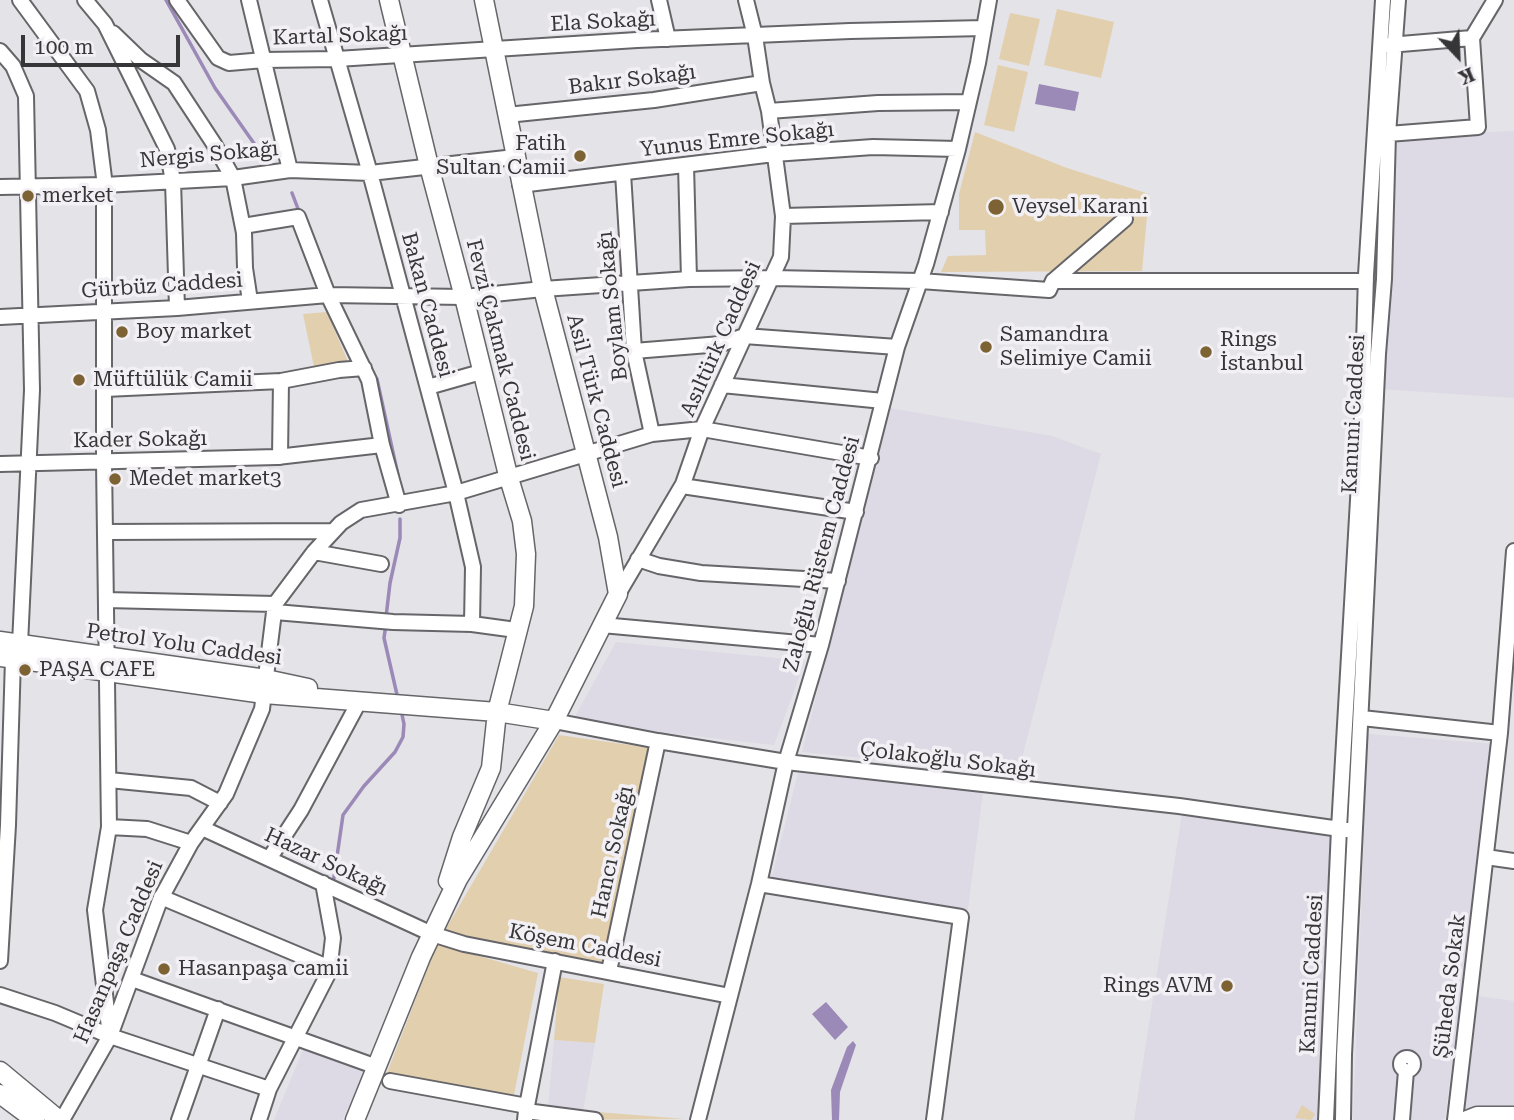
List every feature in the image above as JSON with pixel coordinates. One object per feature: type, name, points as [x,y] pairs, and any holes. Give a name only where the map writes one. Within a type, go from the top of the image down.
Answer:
[{"type":"main road","name":"Fevzi Çakmak Caddesi","points":[[390,0],[481,372],[522,521],[526,554],[524,606],[491,717]]},
{"type":"main road","name":"Asil Türk Caddesi","points":[[484,0],[543,289],[608,537],[618,594]]},
{"type":"main road","points":[[355,1120],[432,933],[458,879],[554,721],[618,594]]},
{"type":"main road","name":"Petrol Yolu Caddesi","points":[[0,641],[11,653],[491,717],[554,721]]},
{"type":"main road","points":[[491,717],[491,768],[494,782],[511,791]]},
{"type":"main road","points":[[432,933],[462,836],[491,768]]},
{"type":"main road","points":[[0,1071],[60,1120]]},
{"type":"main road","points":[[0,1094],[35,1120]]},
{"type":"main road","points":[[1467,1120],[1477,1116],[1514,1116]]},
{"type":"street","points":[[20,0],[87,91],[98,130],[104,185],[104,462],[109,827],[95,910],[110,1036]]},
{"type":"street","points":[[85,0],[141,60],[174,83],[233,178],[243,226],[250,301]]},
{"type":"street","name":"Kartal Sokağı","points":[[177,0],[218,58],[229,63],[495,48]]},
{"type":"street","name":"Nergis Sokağı","points":[[0,187],[233,178],[290,170],[250,0]]},
{"type":"street","name":"Bakan Caddesi","points":[[320,0],[370,173],[456,493],[473,567],[472,624]]},
{"type":"street","points":[[659,0],[668,39]]},
{"type":"street","name":"Asıltürk Caddesi","points":[[618,594],[682,486],[702,429],[781,257],[783,216],[769,111],[747,0]]},
{"type":"street","name":"Zaloğlu Rüstem Caddesi","points":[[698,1120],[759,884],[786,762],[838,582],[897,347],[942,212],[969,102],[989,0]]},
{"type":"street","name":"Kanuni Caddesi","points":[[1343,1120],[1378,354],[1384,279],[1388,46],[1383,0]]},
{"type":"street","name":"Kanuni Caddesi","points":[[1326,1120],[1339,829],[1361,448],[1375,113],[1398,0]]},
{"type":"street","points":[[1388,134],[1478,127],[1472,38],[1495,0]]},
{"type":"street","points":[[105,24],[167,149],[173,181],[177,308]]},
{"type":"street","name":"Ela Sokağı","points":[[495,48],[850,30],[984,28]]},
{"type":"street","points":[[1388,46],[1472,38]]},
{"type":"street","points":[[0,51],[13,66],[26,96],[32,390],[11,653],[8,825],[0,961]]},
{"type":"street","name":"Bakır Sokağı","points":[[507,115],[654,100],[762,83]]},
{"type":"street","points":[[769,111],[878,103],[969,102]]},
{"type":"street","name":"Yunus Emre Sokağı","points":[[520,185],[774,154],[873,147],[958,149]]},
{"type":"street","points":[[290,170],[370,173],[514,157]]},
{"type":"street","points":[[687,165],[689,279]]},
{"type":"street","name":"Boylam Sokağı","points":[[623,173],[634,351],[652,434]]},
{"type":"street","points":[[783,216],[942,212]]},
{"type":"street","points":[[243,226],[298,217],[328,295],[369,380],[382,445],[399,505]]},
{"type":"street","points":[[1053,281],[1125,219]]},
{"type":"street","name":"Gürbüz Caddesi","points":[[0,317],[177,308],[328,295],[464,297],[689,279],[920,281],[1049,290],[1053,281]]},
{"type":"street","points":[[1053,281],[1366,281]]},
{"type":"street","points":[[634,351],[721,344],[744,335],[897,347]]},
{"type":"street","points":[[105,389],[281,382],[339,370],[364,368]]},
{"type":"street","points":[[428,387],[481,372]]},
{"type":"street","points":[[280,457],[281,382]]},
{"type":"street","points":[[722,384],[883,401]]},
{"type":"street","points":[[275,608],[314,552],[341,523],[361,510],[456,493],[508,475],[586,455],[652,434],[702,429],[871,458]]},
{"type":"street","name":"Kader Sokağı","points":[[0,464],[280,457],[382,445]]},
{"type":"street","points":[[682,486],[856,512]]},
{"type":"street","points":[[106,532],[333,531]]},
{"type":"street","name":"Şüheda Sokak","points":[[1455,1120],[1500,733],[1514,551]]},
{"type":"street","points":[[314,552],[381,564]]},
{"type":"street","points":[[638,559],[659,566],[701,573],[838,582]]},
{"type":"street","points":[[106,600],[275,608],[387,621],[472,624],[516,630]]},
{"type":"street","name":"Hasanpaşa Caddesi","points":[[60,1120],[110,1036],[162,897],[191,844],[226,794],[262,709],[275,608]]},
{"type":"street","points":[[602,625],[821,645]]},
{"type":"street","points":[[269,859],[301,810],[360,700]]},
{"type":"street","points":[[1362,718],[1500,733]]},
{"type":"street","name":"Çolakoğlu Sokağı","points":[[554,721],[786,762],[1179,806],[1339,829]]},
{"type":"street","name":"Hancı Sokağı","points":[[608,971],[658,741]]},
{"type":"street","points":[[109,780],[191,788],[220,803]]},
{"type":"street","points":[[109,827],[147,830],[191,844]]},
{"type":"street","name":"Hazar Sokağı","points":[[202,828],[432,933]]},
{"type":"street","points":[[1339,829],[1356,831]]},
{"type":"street","points":[[1486,857],[1514,861]]},
{"type":"street","points":[[759,884],[961,917],[934,1120]]},
{"type":"street","points":[[258,1120],[269,1089],[300,1039],[330,968],[333,938],[329,886]]},
{"type":"street","points":[[162,897],[330,968]]},
{"type":"street","name":"Köşem Caddesi","points":[[432,933],[464,944],[730,996]]},
{"type":"street","points":[[526,1112],[555,961]]},
{"type":"street","points":[[132,979],[377,1067]]},
{"type":"street","points":[[0,995],[55,1013],[110,1036],[269,1089]]},
{"type":"street","points":[[179,1120],[218,1009]]},
{"type":"street","points":[[1402,1120],[1406,1071]]},
{"type":"street","points":[[390,1081],[526,1112],[595,1120]]},
{"type":"shaded area","points":[[1057,9],[1114,22],[1101,78],[1044,65]]},
{"type":"shaded area","points":[[1010,13],[1040,19],[1029,66],[999,59]]},
{"type":"shaded area","points":[[998,65],[1028,72],[1014,132],[984,125]]},
{"type":"shaded area","points":[[1039,84],[1079,92],[1075,111],[1035,104]]},
{"type":"shaded area","points":[[1514,131],[1514,398],[1380,389],[1393,137]]},
{"type":"shaded area","points":[[975,132],[1067,168],[1149,194],[1142,271],[941,272],[948,256],[986,255],[985,230],[959,230],[959,194]]},
{"type":"shaded area","points":[[327,312],[348,362],[314,367],[303,314]]},
{"type":"shaded area","points":[[889,408],[1052,436],[1101,454],[1018,773],[802,752]]},
{"type":"shaded area","points":[[616,642],[805,661],[774,745],[572,722]]},
{"type":"shaded area","points":[[1368,734],[1495,744],[1445,1117],[1442,1120],[1353,1120]]},
{"type":"shaded area","points":[[559,735],[651,748],[603,965],[444,932]]},
{"type":"shaded area","points":[[798,773],[983,792],[967,916],[770,884]]},
{"type":"shaded area","points":[[1182,814],[1332,833],[1320,1120],[1134,1120]]},
{"type":"shaded area","points":[[437,944],[538,973],[513,1100],[387,1073]]},
{"type":"shaded area","points":[[559,977],[604,984],[595,1043],[554,1040]]},
{"type":"shaded area","points":[[1477,996],[1514,1001],[1514,1105],[1461,1110]]},
{"type":"shaded area","points":[[826,1002],[848,1027],[835,1040],[812,1014]]},
{"type":"shaded area","points":[[554,1040],[595,1043],[583,1111],[548,1108]]},
{"type":"shaded area","points":[[853,1041],[856,1045],[840,1092],[839,1120],[832,1120],[831,1090],[847,1047]]},
{"type":"shaded area","points":[[305,1045],[369,1067],[342,1120],[274,1120]]},
{"type":"shaded area","points":[[1302,1105],[1315,1114],[1311,1120],[1295,1118]]},
{"type":"shaded area","points":[[548,1108],[685,1119],[540,1120]]},
{"type":"waterway","points":[[166,0],[215,88],[265,159]]},
{"type":"waterway","points":[[292,193],[300,214]]},
{"type":"waterway","points":[[377,379],[398,475]]},
{"type":"waterway","points":[[386,617],[400,538],[400,519]]},
{"type":"waterway","points":[[386,624],[384,638],[398,699]]},
{"type":"waterway","points":[[333,884],[343,815],[364,786],[395,752],[403,737],[401,710]]},
{"type":"place","name":"Fatih Sultan Camii","points":[[580,156]]},
{"type":"place","name":"merket","points":[[28,196]]},
{"type":"place","name":"Veysel Karani","points":[[996,207]]},
{"type":"place","name":"Boy market","points":[[122,332]]},
{"type":"place","name":"Samandıra Selimiye Camii","points":[[986,347]]},
{"type":"place","name":"Rings İstanbul","points":[[1206,352]]},
{"type":"place","name":"Müftülük Camii","points":[[79,380]]},
{"type":"place","name":"Medet market3","points":[[115,479]]},
{"type":"place","name":"PAŞA CAFE","points":[[25,670]]},
{"type":"place","name":"Hasanpaşa camii","points":[[164,969]]},
{"type":"place","name":"Rings AVM","points":[[1227,986]]}]
